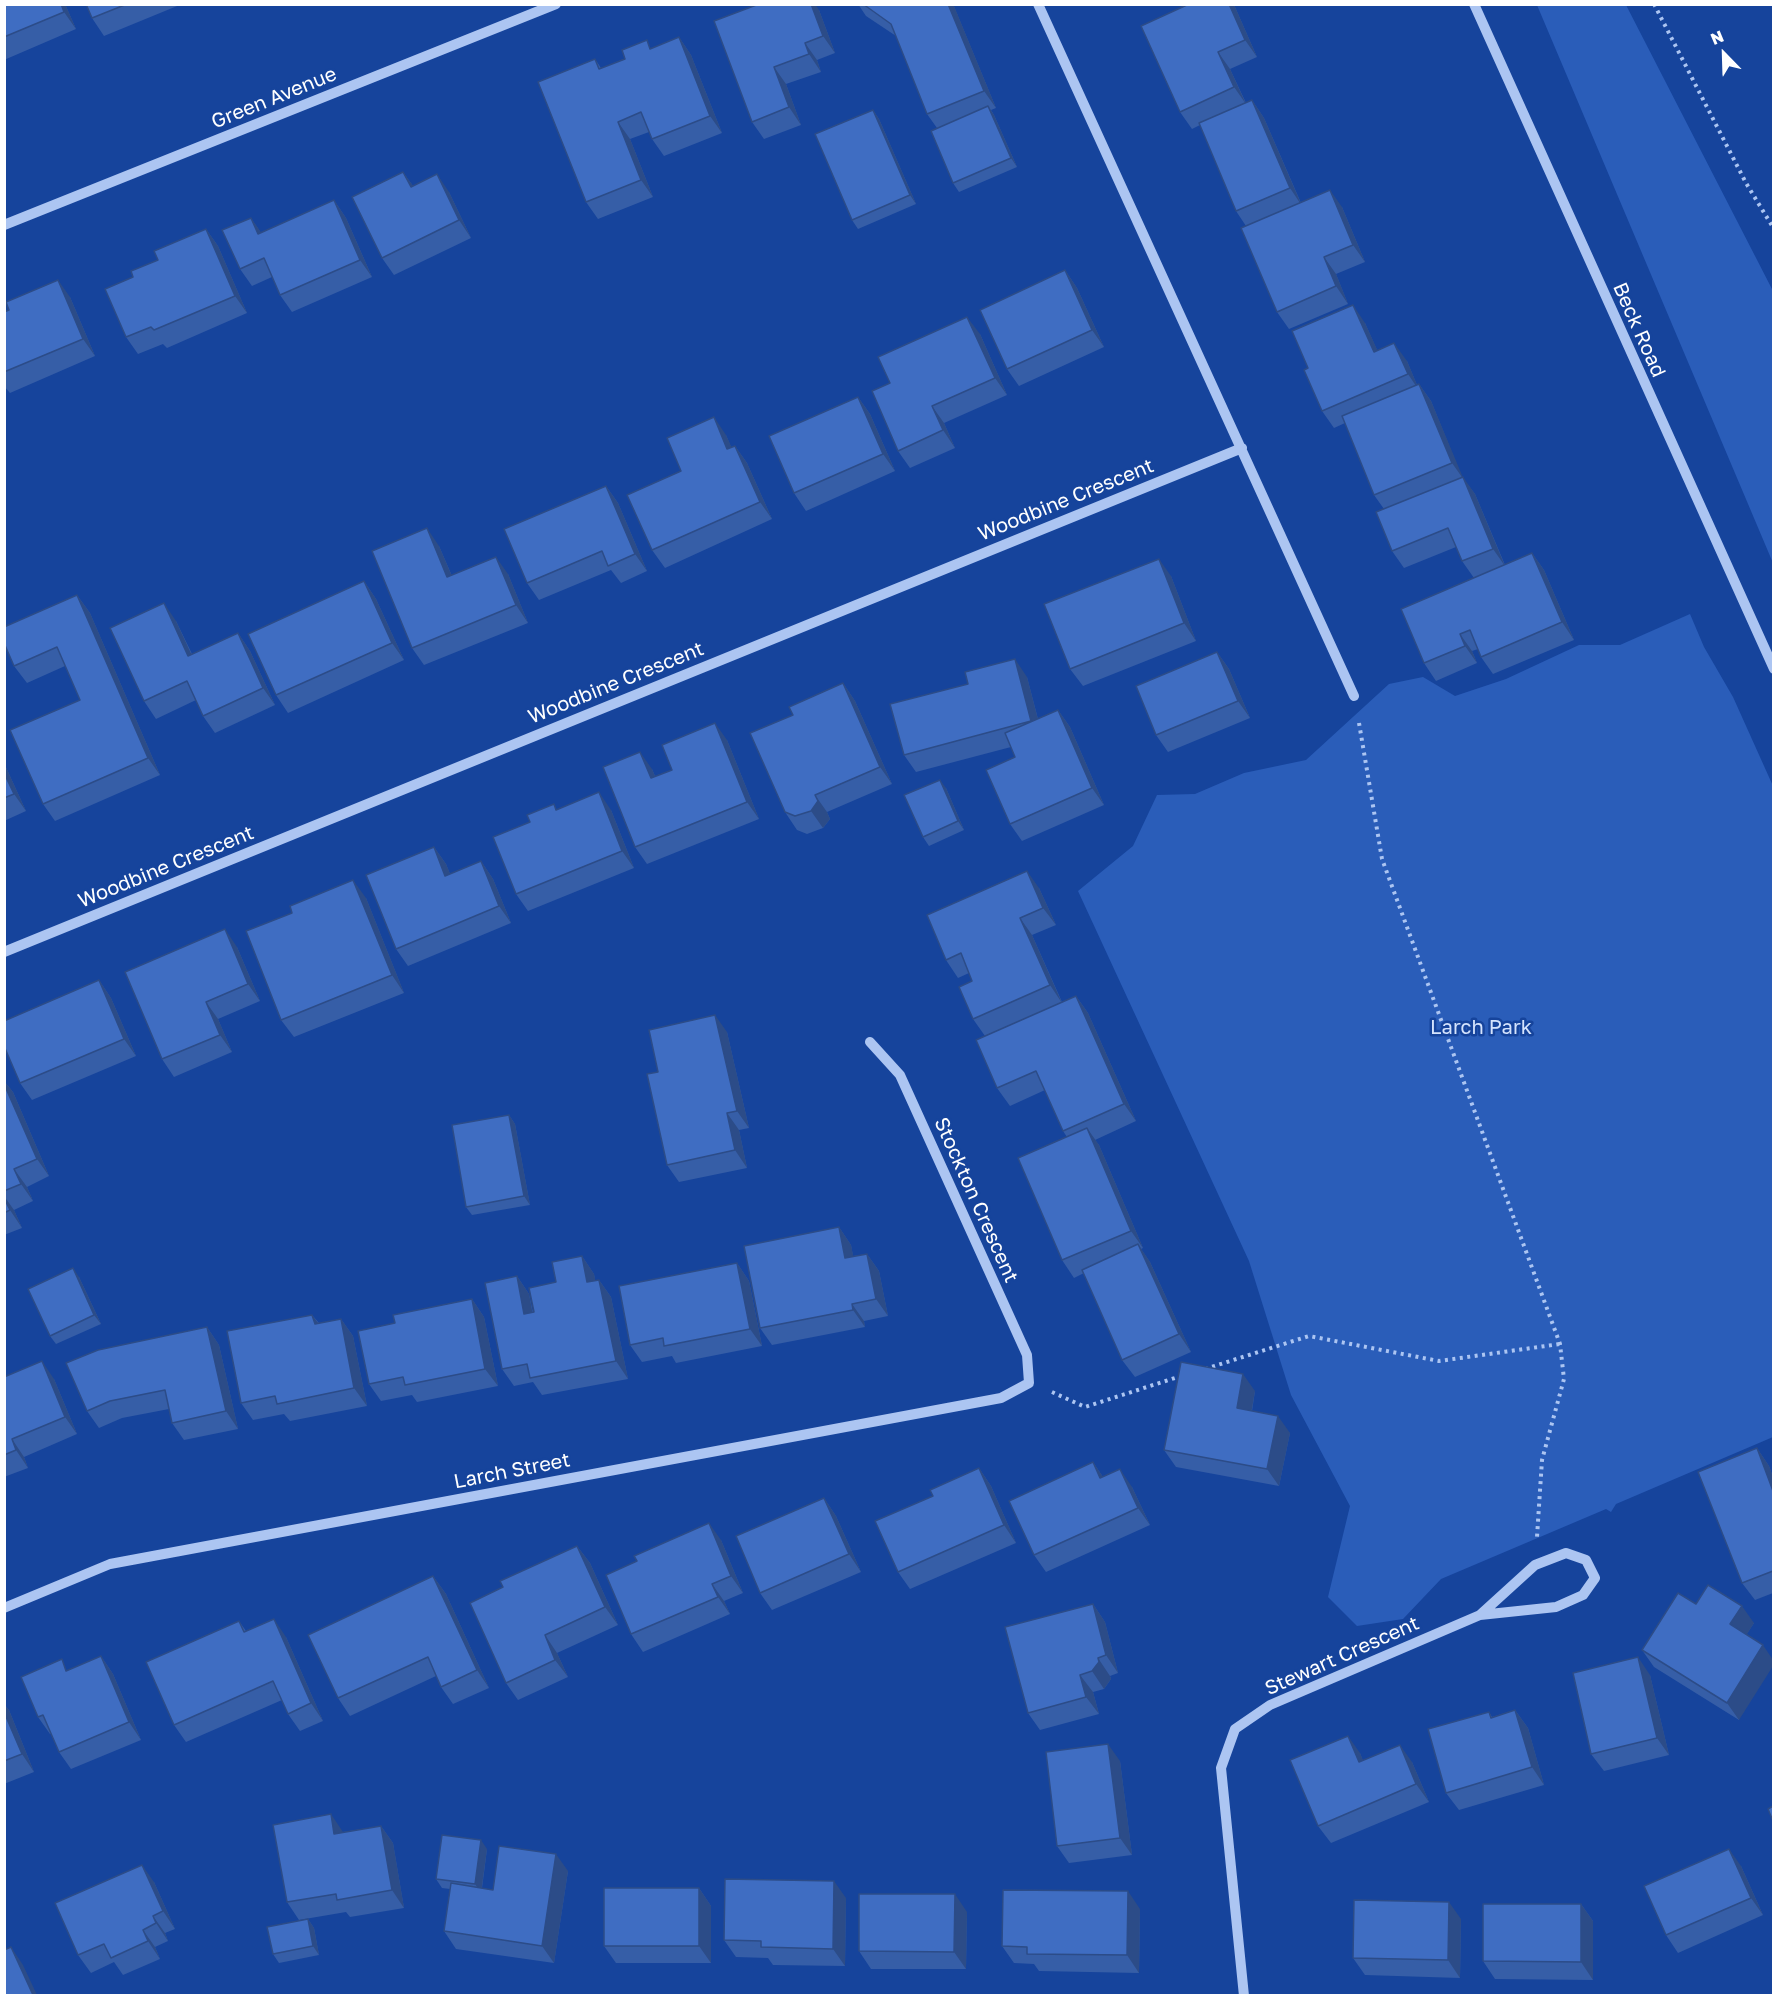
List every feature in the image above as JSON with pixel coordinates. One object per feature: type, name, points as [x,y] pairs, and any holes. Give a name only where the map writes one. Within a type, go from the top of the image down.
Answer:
[{"type":"street","name":"Green Avenue","points":[[4,225],[556,4]]},
{"type":"street","points":[[1038,4],[1354,696]]},
{"type":"street","name":"Beck Road","points":[[1474,4],[1773,669]]},
{"type":"street","name":"Woodbine Crescent","points":[[4,952],[1242,448]]},
{"type":"street","name":"Stockton Crescent","points":[[870,1041],[900,1075],[1027,1355],[1029,1383]]},
{"type":"street","name":"Larch Street","points":[[4,1608],[110,1564],[1001,1398],[1029,1383]]},
{"type":"street","points":[[1480,1615],[1556,1607],[1583,1596],[1595,1578],[1586,1560],[1566,1553],[1535,1565]]},
{"type":"street","name":"Stewart Crescent","points":[[1244,1995],[1221,1768],[1236,1729],[1270,1705],[1480,1615],[1535,1565]]},
{"type":"path","points":[[1654,4],[1746,183],[1773,229]]},
{"type":"path","points":[[1354,696],[1382,859],[1560,1344],[1564,1379],[1542,1460],[1535,1565]]},
{"type":"path","points":[[1197,1371],[1309,1336],[1439,1361],[1560,1344]]},
{"type":"path","points":[[1029,1383],[1085,1407],[1186,1375]]},
{"type":"green space","points":[[1537,5],[1626,5],[1773,291],[1773,563]]},
{"type":"green space","name":"Larch Park","points":[[1690,614],[1704,647],[1733,697],[1773,786],[1773,1437],[1616,1504],[1611,1512],[1606,1509],[1441,1579],[1403,1619],[1357,1626],[1328,1597],[1350,1506],[1291,1395],[1249,1261],[1078,891],[1133,846],[1157,795],[1195,794],[1244,773],[1306,760],[1389,684],[1423,677],[1455,696],[1506,679],[1579,645],[1620,645]]},
{"type":"building","points":[[4,4],[61,4],[64,12],[4,37]]},
{"type":"building","points":[[86,4],[127,4],[92,18]]},
{"type":"building","points":[[759,4],[811,4],[823,36],[805,43],[809,54],[774,67],[789,107],[752,122],[714,21]]},
{"type":"building","points":[[863,4],[948,4],[984,91],[927,114],[891,24]]},
{"type":"building","points":[[1189,4],[1229,4],[1245,40],[1218,52],[1234,87],[1180,112],[1141,26]]},
{"type":"building","points":[[679,37],[710,116],[652,139],[641,112],[618,122],[641,180],[586,202],[538,82],[595,59],[599,69],[625,59],[622,50],[647,40],[650,49]]},
{"type":"building","points":[[1252,100],[1290,188],[1236,211],[1199,123]]},
{"type":"building","points":[[988,106],[1011,158],[953,183],[931,131]]},
{"type":"building","points":[[873,110],[910,195],[852,220],[815,134]]},
{"type":"building","points":[[403,172],[411,187],[437,174],[459,220],[382,258],[352,197]]},
{"type":"building","points":[[1330,190],[1353,245],[1324,257],[1336,286],[1277,312],[1241,228]]},
{"type":"building","points":[[334,200],[360,260],[280,295],[264,258],[240,269],[222,230],[251,218],[258,234]]},
{"type":"building","points":[[206,229],[235,296],[154,330],[151,327],[126,337],[105,289],[133,277],[131,271],[158,260],[154,251]]},
{"type":"building","points":[[1065,270],[1092,330],[1007,369],[980,310]]},
{"type":"building","points":[[58,280],[83,339],[4,372],[4,312],[9,310],[6,302]]},
{"type":"building","points":[[1353,305],[1374,352],[1394,343],[1408,374],[1322,411],[1304,370],[1308,368],[1292,331]]},
{"type":"building","points":[[967,317],[995,378],[932,406],[943,430],[898,451],[872,391],[890,383],[878,357]]},
{"type":"building","points":[[1419,384],[1452,463],[1374,495],[1342,416]]},
{"type":"building","points":[[858,397],[883,454],[794,493],[769,436]]},
{"type":"building","points":[[714,417],[727,449],[735,446],[760,502],[652,550],[627,495],[681,471],[667,438]]},
{"type":"building","points":[[1463,477],[1493,549],[1462,561],[1448,528],[1392,551],[1376,512]]},
{"type":"building","points":[[606,486],[635,554],[608,566],[602,551],[527,583],[504,529]]},
{"type":"building","points":[[427,528],[447,577],[496,557],[516,605],[412,648],[372,551]]},
{"type":"building","points":[[1532,553],[1562,622],[1481,657],[1470,630],[1460,634],[1465,646],[1424,663],[1401,609]]},
{"type":"building","points":[[1159,559],[1184,623],[1070,669],[1044,604]]},
{"type":"building","points":[[364,581],[392,643],[276,695],[248,634]]},
{"type":"building","points":[[77,595],[148,758],[43,804],[10,730],[80,700],[57,647],[14,666],[4,643],[4,627]]},
{"type":"building","points":[[164,603],[188,656],[238,633],[263,688],[203,716],[187,681],[144,701],[110,628]]},
{"type":"building","points":[[1217,652],[1238,701],[1156,735],[1136,686]]},
{"type":"building","points":[[1015,659],[1031,721],[904,755],[890,704],[968,684],[965,672]]},
{"type":"building","points":[[843,683],[880,767],[815,795],[818,801],[811,811],[795,816],[785,812],[750,733],[793,715],[789,707]]},
{"type":"building","points":[[1058,710],[1092,788],[1010,824],[986,770],[1015,757],[1005,733]]},
{"type":"building","points":[[715,723],[747,802],[635,847],[603,767],[640,752],[651,778],[672,770],[662,745]]},
{"type":"building","points":[[4,773],[14,794],[4,798]]},
{"type":"building","points":[[940,780],[958,821],[923,837],[904,795]]},
{"type":"building","points":[[599,792],[622,851],[516,894],[493,837],[530,822],[527,815],[554,804],[556,810]]},
{"type":"building","points":[[434,847],[445,876],[481,861],[499,906],[396,949],[366,875]]},
{"type":"building","points":[[1027,871],[1043,908],[1020,918],[1050,985],[973,1019],[959,987],[972,981],[961,953],[946,960],[927,915]]},
{"type":"building","points":[[353,880],[392,975],[281,1020],[246,931],[292,913],[290,906]]},
{"type":"building","points":[[225,929],[248,984],[206,1002],[220,1035],[162,1059],[125,972]]},
{"type":"building","points":[[99,980],[124,1039],[20,1083],[4,1046],[4,1021]]},
{"type":"building","points":[[1076,996],[1124,1104],[1063,1131],[1036,1071],[997,1088],[976,1040]]},
{"type":"building","points":[[715,1015],[737,1111],[727,1113],[735,1150],[667,1165],[647,1074],[658,1072],[649,1030]]},
{"type":"building","points":[[4,1084],[37,1159],[14,1169],[21,1184],[4,1191]]},
{"type":"building","points":[[509,1115],[524,1196],[466,1207],[452,1125]]},
{"type":"building","points":[[1087,1128],[1131,1231],[1062,1260],[1018,1158]]},
{"type":"building","points":[[4,1198],[10,1210],[4,1213]]},
{"type":"building","points":[[839,1227],[845,1258],[867,1254],[876,1299],[852,1304],[853,1310],[760,1328],[744,1246]]},
{"type":"building","points":[[1138,1244],[1179,1334],[1122,1360],[1082,1270]]},
{"type":"building","points":[[582,1256],[587,1282],[599,1280],[616,1361],[530,1378],[527,1364],[502,1369],[485,1283],[517,1276],[524,1314],[534,1312],[529,1288],[556,1282],[552,1262]]},
{"type":"building","points":[[737,1263],[750,1329],[664,1346],[663,1338],[630,1345],[619,1286]]},
{"type":"building","points":[[73,1268],[94,1315],[50,1336],[28,1289]]},
{"type":"building","points":[[472,1299],[485,1369],[405,1385],[403,1377],[369,1384],[358,1331],[395,1323],[393,1315]]},
{"type":"building","points":[[312,1315],[315,1324],[341,1319],[354,1388],[277,1404],[275,1396],[241,1403],[227,1331]]},
{"type":"building","points":[[207,1327],[226,1411],[172,1423],[165,1390],[110,1401],[87,1411],[66,1363],[98,1350]]},
{"type":"building","points":[[42,1361],[65,1417],[12,1439],[16,1450],[4,1455],[4,1377]]},
{"type":"building","points":[[1181,1362],[1243,1374],[1237,1408],[1278,1416],[1267,1469],[1164,1450]]},
{"type":"building","points":[[1757,1448],[1773,1491],[1773,1571],[1742,1583],[1698,1472]]},
{"type":"building","points":[[1093,1462],[1100,1478],[1120,1469],[1138,1508],[1034,1555],[1009,1501]]},
{"type":"building","points":[[979,1468],[1004,1525],[898,1572],[875,1521],[933,1496],[930,1490]]},
{"type":"building","points":[[824,1498],[849,1554],[760,1593],[736,1536]]},
{"type":"building","points":[[709,1523],[731,1576],[712,1584],[718,1597],[631,1634],[606,1575],[637,1561],[634,1556]]},
{"type":"building","points":[[577,1546],[605,1607],[545,1635],[555,1660],[506,1683],[470,1603],[503,1587],[500,1581]]},
{"type":"building","points":[[433,1576],[477,1670],[441,1687],[428,1657],[338,1698],[308,1635]]},
{"type":"building","points":[[1708,1585],[1742,1606],[1730,1624],[1763,1645],[1727,1703],[1642,1650],[1678,1593],[1696,1604]]},
{"type":"building","points":[[1093,1604],[1106,1655],[1098,1658],[1099,1662],[1092,1671],[1080,1675],[1086,1697],[1028,1713],[1005,1627]]},
{"type":"building","points":[[274,1619],[311,1703],[288,1714],[273,1681],[174,1725],[146,1662],[239,1621],[244,1632]]},
{"type":"building","points":[[101,1656],[129,1722],[59,1752],[43,1715],[38,1717],[21,1677],[62,1659],[66,1671]]},
{"type":"building","points":[[1638,1657],[1657,1738],[1591,1754],[1573,1673]]},
{"type":"building","points":[[1515,1710],[1532,1767],[1446,1793],[1428,1729],[1489,1712],[1491,1718]]},
{"type":"building","points":[[4,1712],[22,1754],[4,1761]]},
{"type":"building","points":[[1348,1736],[1359,1762],[1400,1745],[1416,1784],[1318,1826],[1290,1760]]},
{"type":"building","points":[[1108,1744],[1120,1838],[1057,1846],[1046,1752]]},
{"type":"building","points":[[1773,1806],[1773,1821],[1768,1809]]},
{"type":"building","points":[[331,1814],[334,1834],[381,1826],[392,1890],[337,1900],[336,1894],[287,1902],[273,1825]]},
{"type":"building","points":[[442,1835],[481,1840],[475,1884],[436,1879]]},
{"type":"building","points":[[499,1846],[556,1854],[542,1946],[444,1931],[451,1883],[493,1890]]},
{"type":"building","points":[[1729,1849],[1751,1898],[1666,1935],[1644,1886]]},
{"type":"building","points":[[142,1865],[163,1911],[153,1916],[156,1923],[143,1930],[148,1941],[111,1958],[104,1944],[78,1955],[55,1903]]},
{"type":"building","points":[[725,1879],[834,1881],[833,1949],[761,1947],[761,1941],[724,1940]]},
{"type":"building","points":[[604,1888],[699,1888],[699,1946],[604,1946]]},
{"type":"building","points":[[1003,1890],[1128,1891],[1127,1955],[1027,1954],[1027,1947],[1002,1946]]},
{"type":"building","points":[[859,1894],[955,1894],[954,1952],[859,1951]]},
{"type":"building","points":[[1354,1900],[1449,1902],[1448,1960],[1353,1958]]},
{"type":"building","points":[[1483,1904],[1581,1904],[1581,1962],[1483,1961]]},
{"type":"building","points":[[308,1919],[313,1946],[273,1954],[267,1927]]},
{"type":"building","points":[[11,1947],[33,1995],[4,1995],[4,1950]]}]
